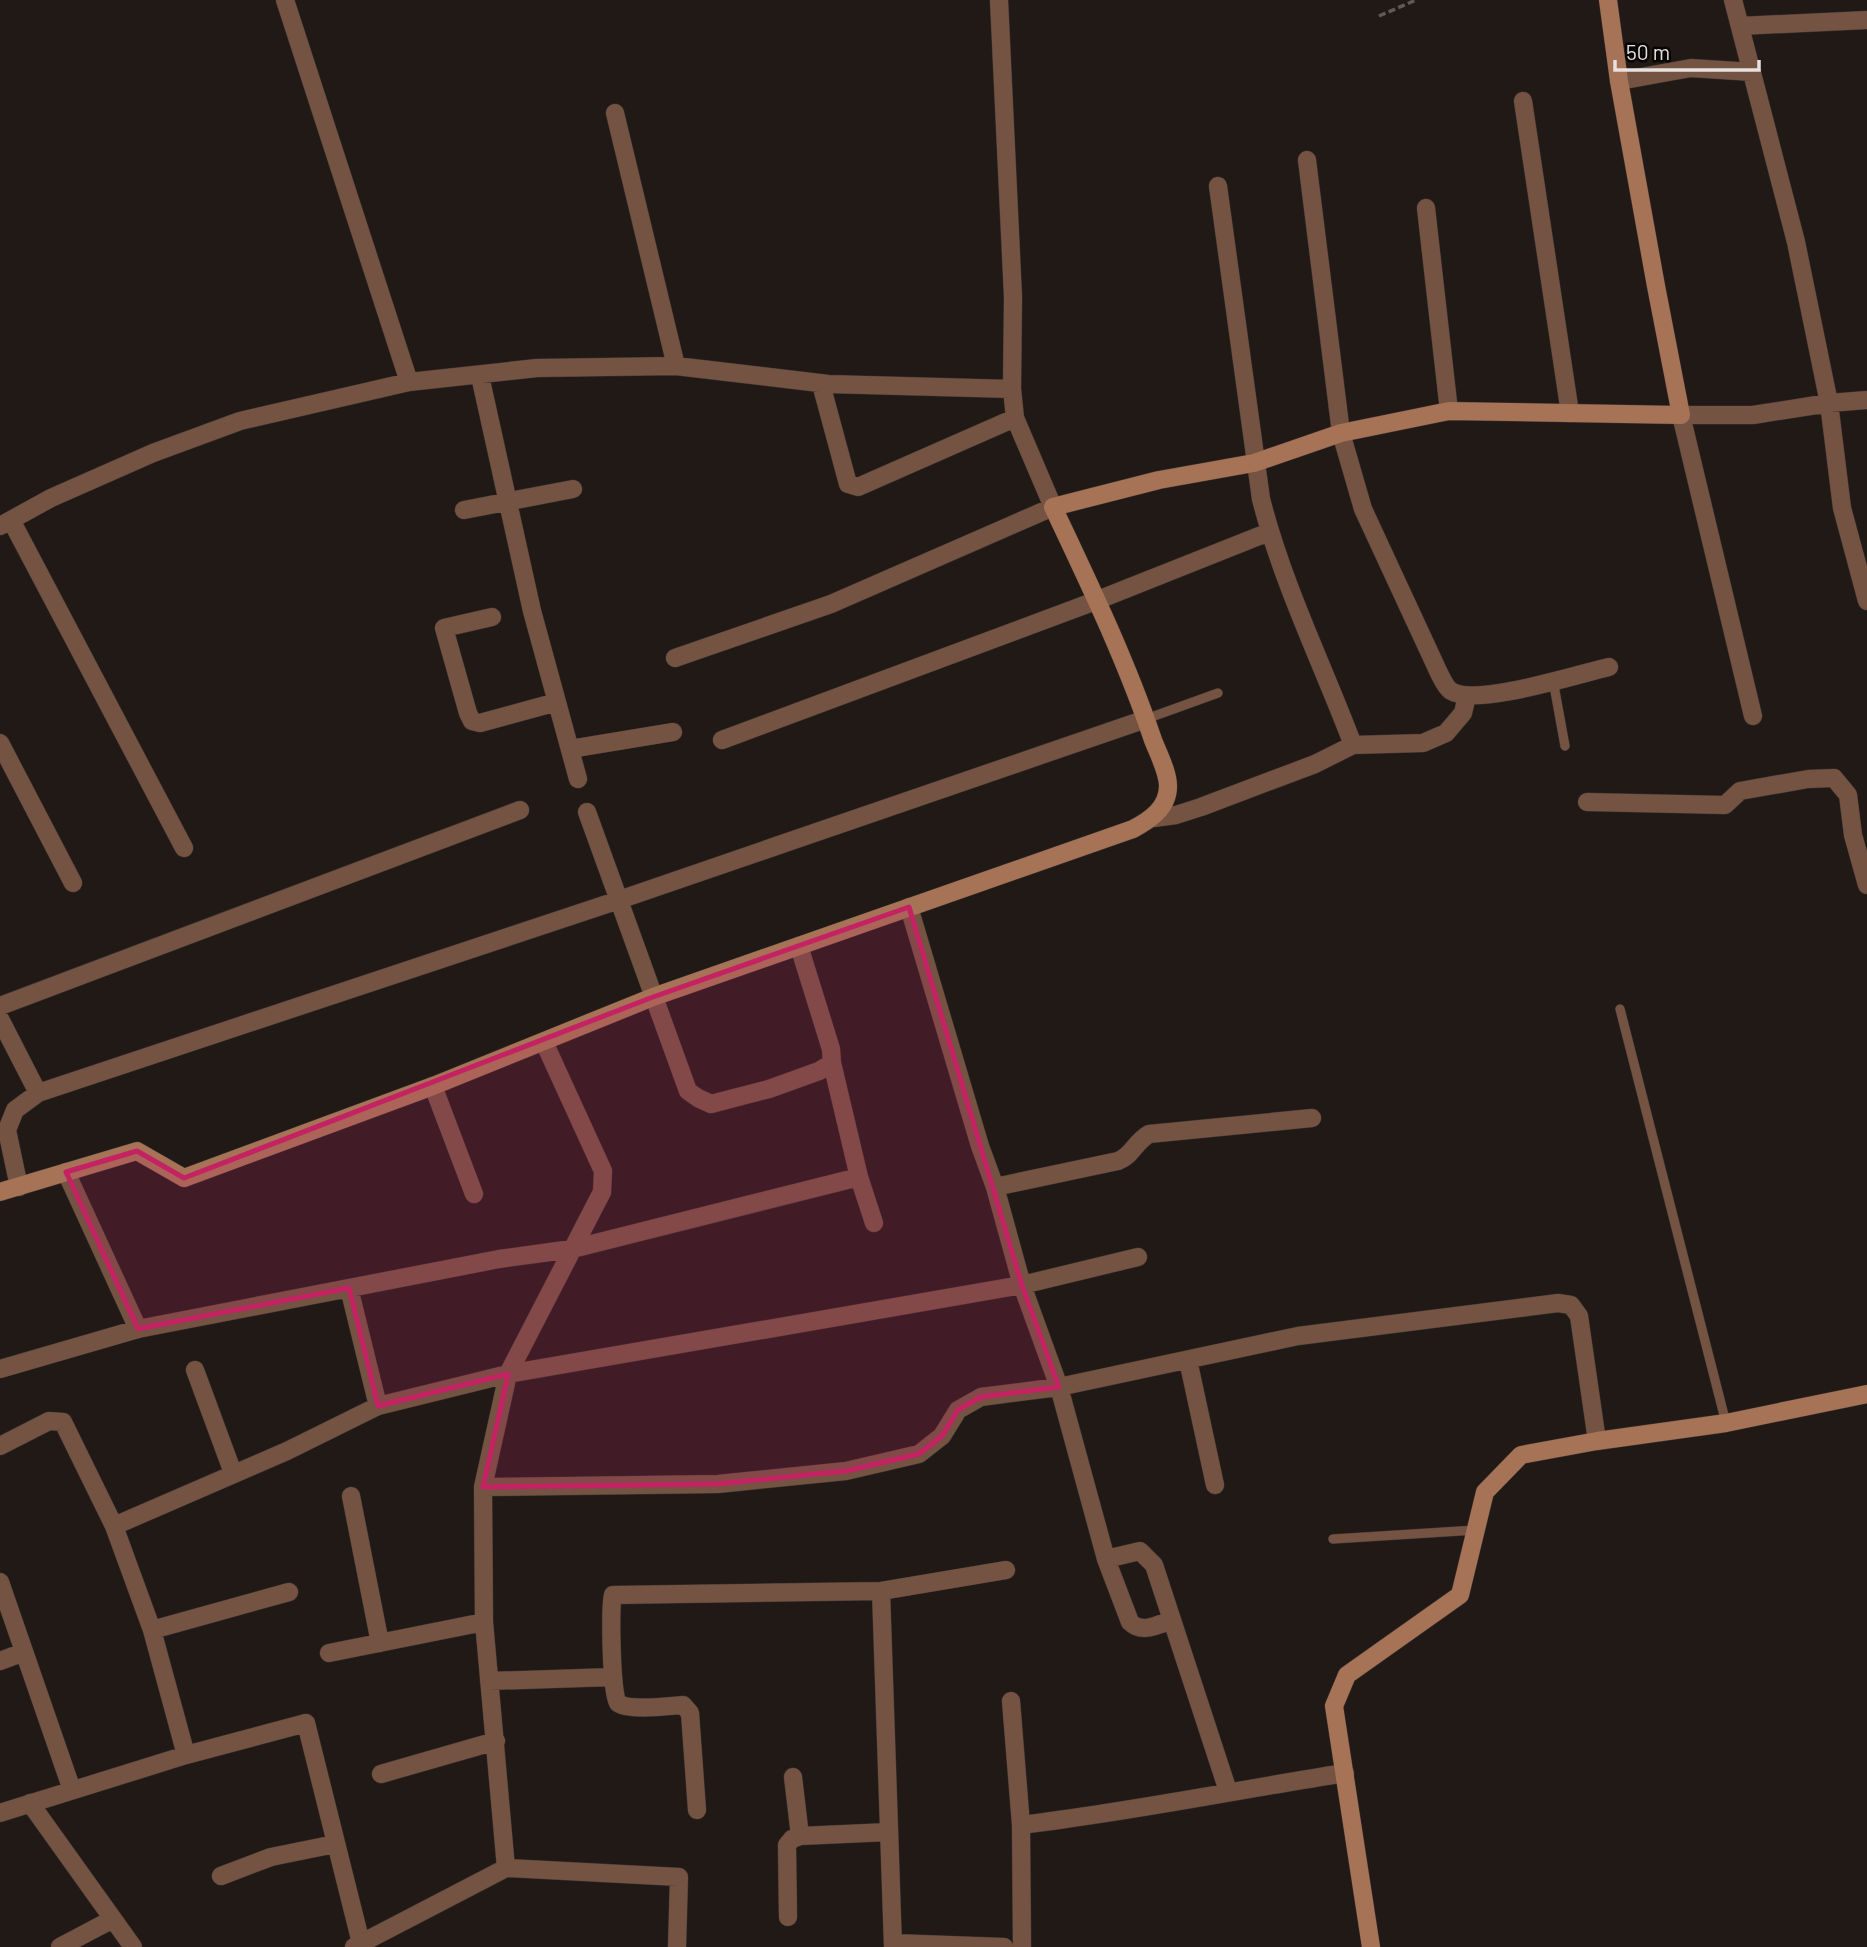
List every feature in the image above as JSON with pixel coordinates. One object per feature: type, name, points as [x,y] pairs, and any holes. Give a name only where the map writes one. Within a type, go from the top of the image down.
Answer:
[{"type":"street","points":[[285,0],[409,382]]},
{"type":"street","points":[[999,0],[1013,297],[1012,389],[1015,418],[1053,507],[1098,600],[1146,719],[1168,785],[1165,798],[1154,818]]},
{"type":"street","points":[[1608,0],[1619,81],[1682,415],[1753,716]]},
{"type":"street","points":[[1733,0],[1796,242],[1829,402],[1842,508],[1867,601]]},
{"type":"street","points":[[1740,26],[1867,20]]},
{"type":"street","points":[[1619,81],[1691,68],[1752,72]]},
{"type":"street","points":[[1523,101],[1570,413]]},
{"type":"street","points":[[615,113],[676,366]]},
{"type":"street","points":[[1307,160],[1340,433],[1363,509],[1439,673],[1450,691],[1467,696],[1496,694],[1609,667]]},
{"type":"street","points":[[1219,186],[1254,463],[1269,532],[1295,608],[1333,692],[1353,746]]},
{"type":"street","points":[[1426,208],[1449,411]]},
{"type":"street","points":[[184,848],[6,523],[51,498],[153,453],[240,421],[409,382],[537,368],[676,366],[821,384],[1012,389]]},
{"type":"street","points":[[480,376],[533,611],[578,779]]},
{"type":"street","points":[[821,384],[848,484],[852,487],[858,487],[1015,418]]},
{"type":"street","points":[[676,658],[831,604],[1053,507],[1159,480],[1254,463],[1340,433],[1449,411],[1753,415],[1829,402],[1867,400]]},
{"type":"street","points":[[464,510],[573,489]]},
{"type":"street","points":[[722,740],[1098,600],[1269,532]]},
{"type":"street","points":[[492,617],[444,628],[472,721],[480,723],[557,702]]},
{"type":"street","points":[[0,1192],[137,1152],[184,1178],[433,1086],[653,998],[1133,829],[1154,818],[1176,815],[1200,807],[1315,764],[1353,746],[1423,743],[1446,733],[1463,713],[1467,696]]},
{"type":"street","points":[[19,1187],[7,1130],[15,1110],[38,1093],[619,900],[1146,719]]},
{"type":"street","points":[[570,749],[673,732]]},
{"type":"street","points":[[0,743],[73,883]]},
{"type":"street","points":[[1587,802],[1725,805],[1740,791],[1808,779],[1834,778],[1848,795],[1853,835],[1867,885]]},
{"type":"street","points":[[0,1006],[520,810]]},
{"type":"street","points":[[587,813],[688,1091],[711,1104],[769,1089],[819,1071],[832,1063]]},
{"type":"street","points":[[909,907],[1022,1284],[1059,1387],[1106,1559],[1130,1622],[1135,1627],[1143,1629],[1172,1620]]},
{"type":"street","points":[[799,946],[831,1049],[859,1177],[873,1223]]},
{"type":"street","points":[[0,1019],[38,1093]]},
{"type":"street","points":[[506,1868],[484,1622],[483,1487],[508,1374],[602,1192],[603,1171],[544,1042]]},
{"type":"street","points":[[433,1086],[474,1194]]},
{"type":"street","points":[[995,1187],[1127,1158],[1139,1140],[1149,1134],[1312,1118]]},
{"type":"street","points":[[66,1172],[138,1329]]},
{"type":"street","points":[[0,1369],[138,1329],[499,1259],[572,1249],[859,1177]]},
{"type":"street","points":[[114,1526],[287,1451],[378,1406],[508,1374],[1022,1284],[1138,1257]]},
{"type":"street","points":[[349,1287],[378,1406]]},
{"type":"street","points":[[483,1487],[718,1484],[846,1471],[919,1454],[942,1436],[958,1410],[981,1397],[1059,1387],[1298,1336],[1558,1303],[1572,1305],[1578,1316],[1597,1441]]},
{"type":"street","points":[[1188,1360],[1215,1485]]},
{"type":"street","points":[[195,1370],[233,1473]]},
{"type":"street","points":[[1371,1947],[1334,1706],[1347,1675],[1460,1595],[1485,1492],[1521,1455],[1597,1441],[1726,1423],[1867,1394]]},
{"type":"street","points":[[0,1446],[49,1421],[63,1422],[114,1526],[152,1630],[186,1755]]},
{"type":"street","points":[[351,1496],[380,1643]]},
{"type":"street","points":[[1106,1559],[1140,1551],[1154,1565],[1228,1791]]},
{"type":"street","points":[[697,1810],[690,1713],[687,1707],[629,1707],[616,1700],[611,1599],[616,1593],[881,1591],[1006,1570]]},
{"type":"street","points":[[0,1582],[72,1790]]},
{"type":"street","points":[[881,1591],[893,1945],[1004,1947]]},
{"type":"street","points":[[152,1630],[289,1592]]},
{"type":"street","points":[[329,1653],[484,1622]]},
{"type":"street","points":[[0,1661],[24,1652]]},
{"type":"street","points":[[489,1681],[613,1677]]},
{"type":"street","points":[[1011,1701],[1021,1825],[1022,1947]]},
{"type":"street","points":[[0,1813],[186,1755],[306,1723],[357,1945],[506,1868],[679,1877],[677,1947]]},
{"type":"street","points":[[381,1774],[496,1741]]},
{"type":"street","points":[[1021,1825],[1127,1811],[1228,1791],[1345,1773]]},
{"type":"street","points":[[793,1777],[800,1836]]},
{"type":"street","points":[[30,1803],[133,1947]]},
{"type":"street","points":[[788,1917],[787,1845],[792,1839],[800,1836],[889,1832]]},
{"type":"street","points":[[221,1876],[271,1857],[335,1843]]},
{"type":"street","points":[[60,1947],[113,1919]]},
{"type":"lane","points":[[1553,680],[1565,746]]},
{"type":"lane","points":[[1146,719],[1217,693]]},
{"type":"lane","points":[[1620,1009],[1726,1423]]},
{"type":"lane","points":[[1333,1539],[1476,1530]]},
{"type":"path","points":[[1379,16],[1416,0]]},
{"type":"highlighted area","points":[[909,907],[1022,1285],[1059,1387],[981,1397],[958,1410],[942,1436],[919,1454],[846,1471],[718,1484],[483,1487],[508,1374],[378,1406],[349,1288],[138,1329],[66,1172],[137,1151],[184,1178],[653,997]]}]
